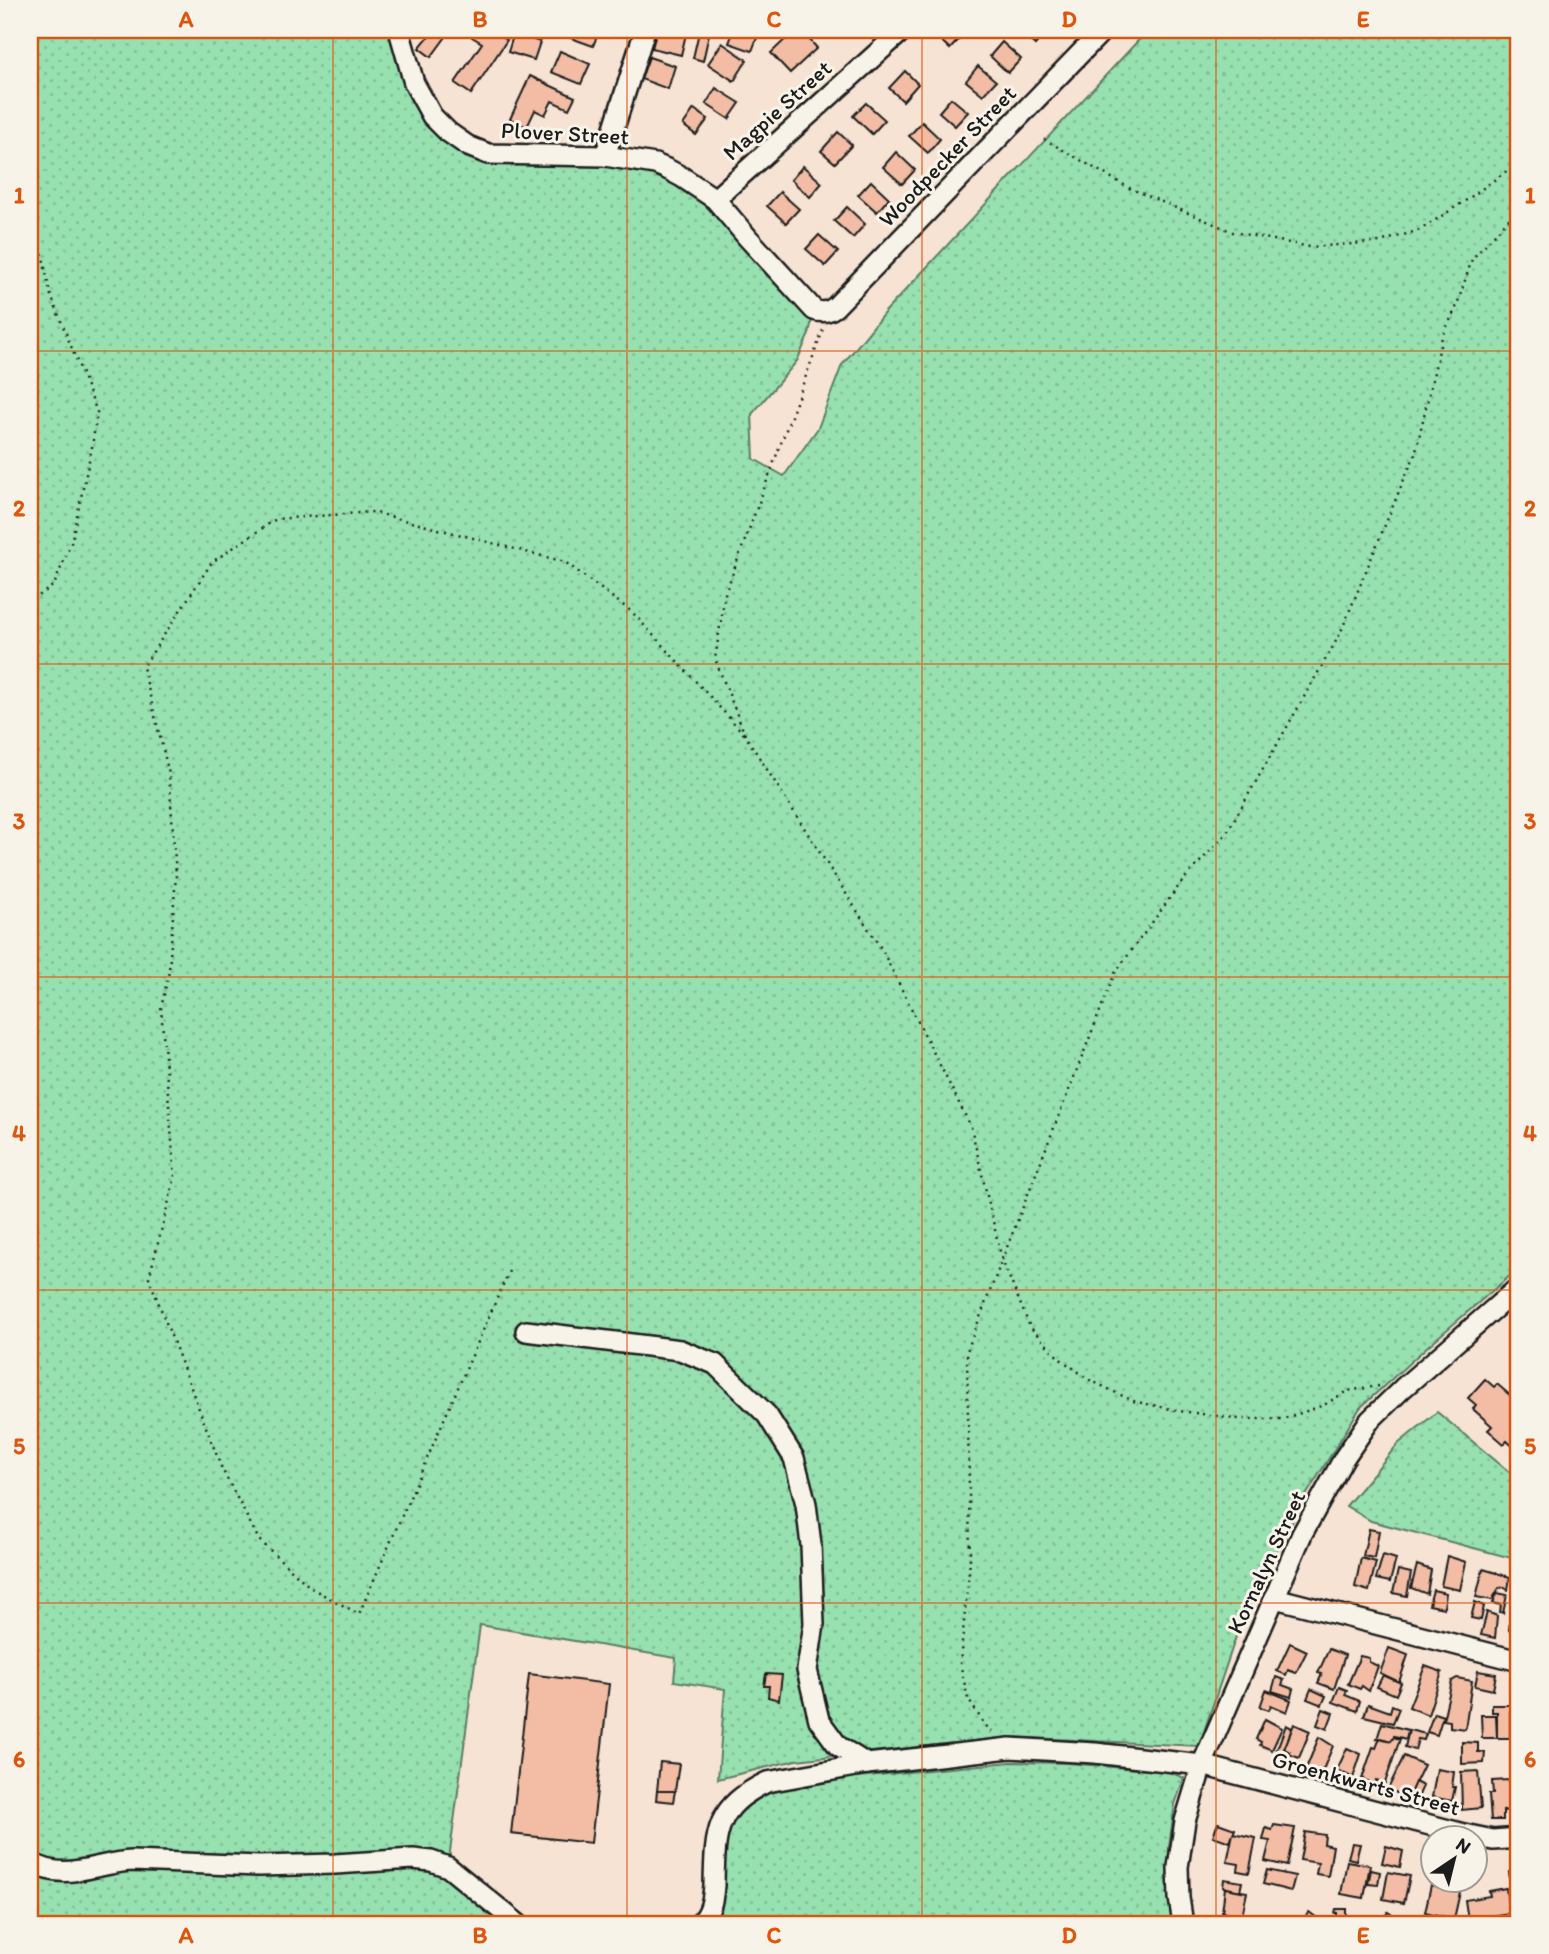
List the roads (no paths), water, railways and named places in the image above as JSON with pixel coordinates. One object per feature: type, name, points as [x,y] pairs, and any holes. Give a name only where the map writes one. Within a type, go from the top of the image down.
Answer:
[{"type":"street","name":"Plover Street","points":[[399,30],[414,83],[432,116],[468,146],[488,154],[605,156],[655,164],[667,169],[715,199],[814,310],[828,311]]},
{"type":"street","points":[[605,156],[645,30]]},
{"type":"street","name":"Magpie Street","points":[[715,199],[903,30]]},
{"type":"street","name":"Woodpecker Street","points":[[828,311],[1102,30]]},
{"type":"street","name":"Kornalyn Street","points":[[1184,1924],[1178,1867],[1185,1821],[1202,1765],[1302,1534],[1344,1458],[1370,1420],[1519,1287]]},
{"type":"street","points":[[526,1331],[680,1350],[715,1364],[767,1415],[794,1458],[806,1504],[811,1545],[814,1624],[807,1670],[819,1720],[838,1746],[867,1764]]},
{"type":"street","points":[[1275,1598],[1519,1661]]},
{"type":"street","name":"Groenkwarts Street","points":[[699,1924],[711,1906],[714,1894],[716,1836],[723,1818],[734,1803],[753,1789],[767,1782],[867,1764],[1010,1748],[1137,1757],[1202,1765],[1464,1834],[1493,1840],[1519,1838]]},
{"type":"street","points":[[30,1862],[50,1871],[71,1873],[119,1862],[259,1866],[412,1859],[431,1861],[448,1867],[518,1924]]}]
